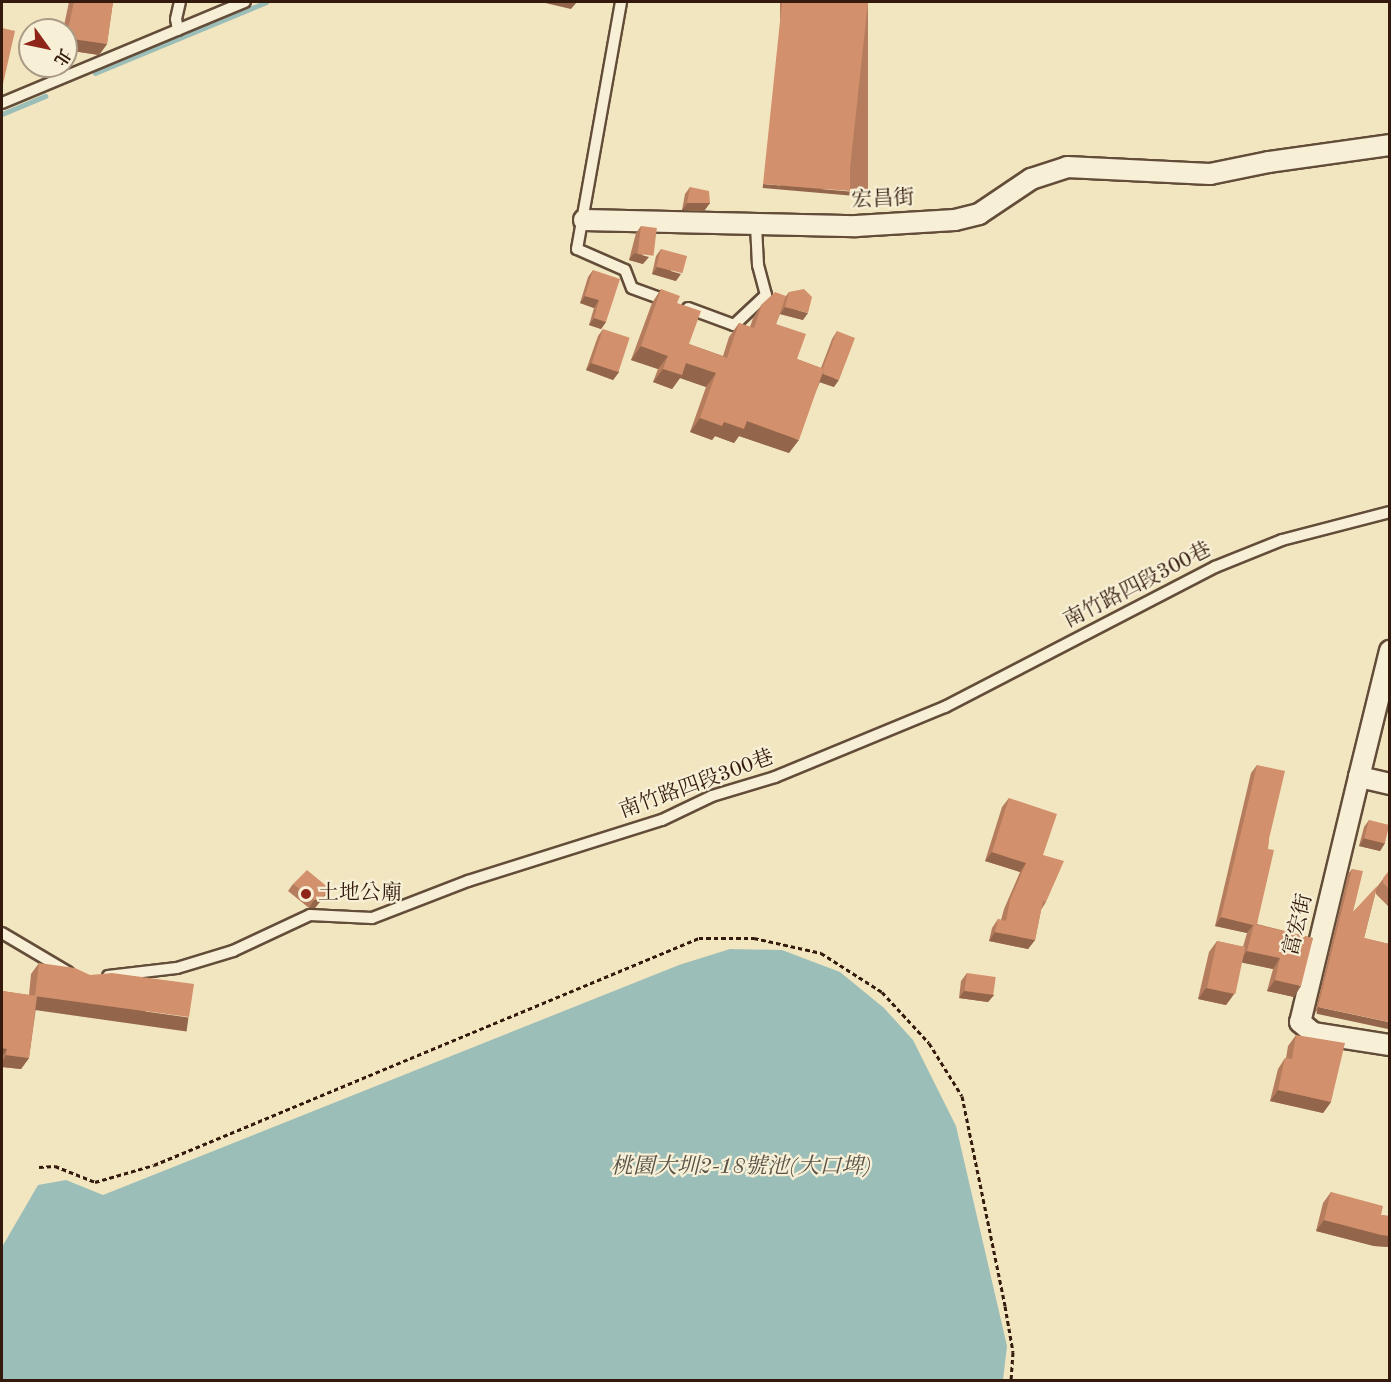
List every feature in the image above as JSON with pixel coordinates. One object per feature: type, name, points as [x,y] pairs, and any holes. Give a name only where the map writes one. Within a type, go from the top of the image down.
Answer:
[{"type":"street","name":"宏昌街","points":[[584,219],[856,226],[955,220],[980,214],[1031,179],[1067,167],[1210,174],[1269,162],[1389,145]]},
{"type":"street","points":[[1389,651],[1359,777],[1389,784]]},
{"type":"street","name":"富宏街","points":[[1359,777],[1300,1022],[1313,1034],[1389,1044]]},
{"type":"lane","points":[[178,30],[176,19],[180,2]]},
{"type":"lane","points":[[2,103],[245,2]]},
{"type":"lane","points":[[621,2],[578,249],[625,270],[632,288],[734,325],[766,295],[758,265],[756,225]]},
{"type":"lane","name":"南竹路四段300巷","points":[[92,978],[177,968],[233,951],[310,915],[372,918],[468,881],[662,820],[712,796],[776,777],[945,707],[1215,567],[1282,540],[1389,512]]},
{"type":"lane","points":[[2,933],[76,977]]},
{"type":"path","points":[[39,1167],[55,1166],[94,1182],[154,1166],[699,939],[754,938],[821,952],[882,992],[929,1043],[962,1096],[1013,1352],[1011,1380]]},
{"type":"water","name":"桃園大圳2-18號池(大口埤)","points":[[730,949],[782,950],[840,972],[884,1008],[913,1040],[956,1126],[1007,1346],[1003,1380],[2,1380],[2,1247],[38,1185],[66,1180],[103,1195],[679,965]]},
{"type":"building","points":[[74,2],[113,2],[107,44],[78,40],[78,18],[70,18]]},
{"type":"building","points":[[782,2],[868,2],[850,168],[850,191],[763,184]]},
{"type":"building","points":[[2,28],[15,31],[3,84],[2,83]]},
{"type":"building","points":[[690,187],[709,191],[710,203],[687,203]]},
{"type":"building","points":[[641,226],[657,228],[653,256],[638,254]]},
{"type":"building","points":[[661,249],[687,256],[682,273],[656,266]]},
{"type":"building","points":[[593,270],[620,279],[606,322],[594,318],[599,300],[585,296]]},
{"type":"building","points":[[661,289],[680,296],[677,303],[701,311],[689,344],[727,358],[739,323],[754,328],[762,304],[775,292],[786,296],[776,324],[806,334],[797,359],[824,369],[799,440],[747,421],[744,429],[724,422],[722,426],[700,418],[716,373],[686,363],[682,375],[663,369],[668,356],[641,346]]},
{"type":"building","points":[[804,289],[812,297],[808,313],[785,307],[789,292]]},
{"type":"building","points":[[603,329],[630,338],[619,372],[592,363]]},
{"type":"building","points":[[837,331],[855,338],[839,380],[823,374],[823,368]]},
{"type":"building","points":[[1257,765],[1285,771],[1269,839],[1268,849],[1274,850],[1257,924],[1253,925],[1221,917]]},
{"type":"building","points":[[1009,798],[1057,814],[1043,855],[1064,861],[1046,902],[1043,901],[1035,940],[995,932],[998,919],[1006,921],[1010,900],[1026,863],[992,852]]},
{"type":"building","points":[[1369,820],[1389,825],[1385,844],[1364,838]]},
{"type":"building","points":[[1352,869],[1363,871],[1353,912],[1377,886],[1364,938],[1389,944],[1389,1022],[1318,1007]]},
{"type":"building","points":[[307,870],[330,889],[320,900],[314,900],[293,884]]},
{"type":"building","points":[[1389,871],[1389,889],[1383,883],[1383,878]]},
{"type":"building","points":[[1254,924],[1313,938],[1301,986],[1275,980],[1280,958],[1247,951]]},
{"type":"building","points":[[1217,941],[1245,947],[1235,994],[1207,988]]},
{"type":"building","points":[[39,963],[75,968],[90,975],[112,973],[194,984],[189,1017],[35,996]]},
{"type":"building","points":[[967,973],[996,977],[993,995],[964,991]]},
{"type":"building","points":[[2,991],[37,996],[29,1058],[6,1055],[7,1049],[2,1048]]},
{"type":"building","points":[[1296,1035],[1345,1043],[1331,1102],[1278,1090],[1285,1058],[1292,1059]]},
{"type":"building","points":[[1331,1192],[1383,1206],[1381,1215],[1389,1216],[1389,1236],[1324,1220]]},
{"type":"waterway","points":[[95,73],[266,2]]},
{"type":"waterway","points":[[2,114],[45,96]]},
{"type":"place","name":"土地公廟","points":[[306,894]]}]
